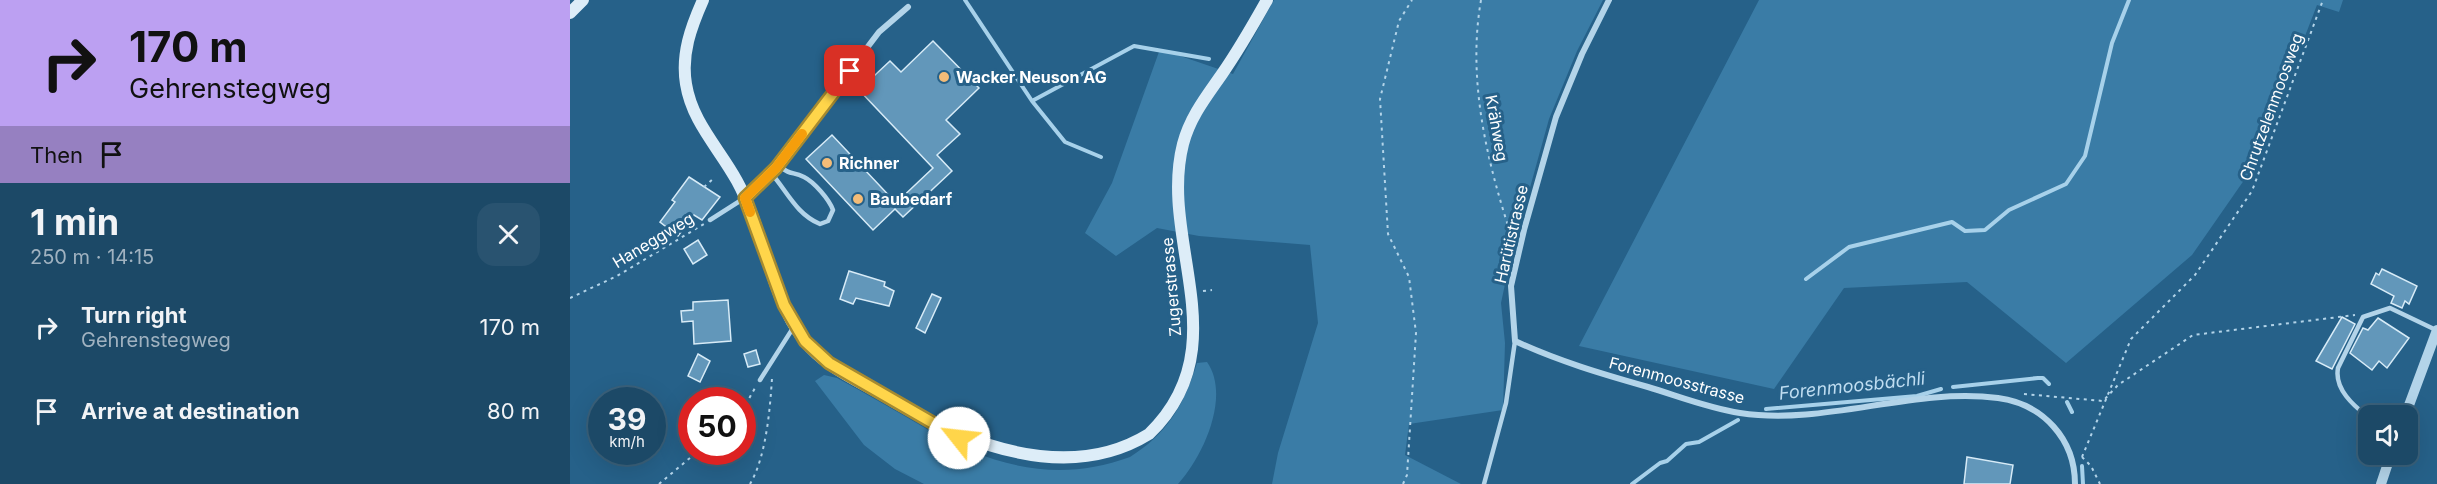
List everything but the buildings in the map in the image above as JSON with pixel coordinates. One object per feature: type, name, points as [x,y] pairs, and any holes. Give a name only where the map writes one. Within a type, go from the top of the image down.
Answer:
[{"type":"main road","points":[[570,12],[582,0]]},
{"type":"main road","points":[[703,0],[692,26],[685,53],[687,93],[706,135],[731,171],[745,198],[784,305],[805,341],[829,363],[977,448],[1022,466]]},
{"type":"main road","name":"Zugerstrasse","points":[[1079,469],[1118,457],[1140,442],[1165,416],[1184,383],[1190,360],[1194,316],[1180,198],[1179,171],[1183,145],[1196,112],[1266,0]]},
{"type":"street","name":"Harütistrasse","points":[[1515,341],[1511,286],[1517,256],[1556,117],[1581,54],[1609,0]]},
{"type":"street","points":[[745,198],[778,165],[879,32],[908,7]]},
{"type":"street","points":[[2409,405],[2437,330]]},
{"type":"street","name":"Forenmoosstrasse","points":[[1515,341],[1570,364],[1739,413],[1793,415],[1952,398],[1999,398],[2026,407],[2049,421],[2066,443],[2073,459],[2075,484]]},
{"type":"street","points":[[2381,484],[2387,465]]},
{"type":"lane","points":[[771,173],[787,196],[810,220],[820,224],[828,221],[832,210],[830,203],[806,178],[789,174],[778,165]]},
{"type":"lane","name":"Haneggweg","points":[[710,220],[745,198]]},
{"type":"lane","points":[[2358,408],[2350,401],[2336,377],[2363,317],[2390,308],[2437,330]]},
{"type":"lane","points":[[760,380],[785,337],[795,326]]},
{"type":"lane","name":"Harütistrasse","points":[[1484,484],[1506,403],[1515,341]]},
{"type":"path","points":[[1403,484],[1407,475],[1416,333],[1409,277],[1388,234],[1380,99],[1399,21],[1412,0]]},
{"type":"path","name":"Krähweg","points":[[1481,0],[1476,27],[1478,101],[1495,185],[1517,256]]},
{"type":"path","name":"Chrutzelenmoosweg","points":[[2082,457],[2095,430],[2103,401],[2131,339],[2195,275],[2252,192],[2323,0]]},
{"type":"path","points":[[704,187],[714,178]]},
{"type":"path","name":"Haneggweg","points":[[570,297],[626,271],[710,220]]},
{"type":"path","points":[[2020,395],[2052,394],[2103,401],[2118,385],[2193,335],[2342,315],[2363,317]]},
{"type":"path","points":[[750,484],[756,474],[770,407],[773,375],[768,368]]},
{"type":"path","points":[[756,387],[760,380]]},
{"type":"path","points":[[2073,459],[2082,457],[2091,466],[2100,484]]},
{"type":"path","points":[[659,484],[682,465]]},
{"type":"shaded area","points":[[1274,0],[1603,0],[1577,51],[1549,119],[1511,256],[1501,303],[1505,343],[1503,410],[1409,424],[1405,455],[1461,484],[1272,484],[1278,453],[1318,323],[1310,245],[1199,236],[1157,228],[1116,256],[1085,233],[1112,183],[1160,49],[1233,74]]},
{"type":"shaded area","points":[[1759,0],[2343,0],[2339,12],[2317,5],[2256,163],[2192,255],[2066,363],[1967,282],[1844,288],[1774,389],[1579,346]]},
{"type":"shaded area","points":[[1207,362],[1214,376],[1216,392],[1211,426],[1196,458],[1178,484],[924,484],[895,469],[864,445],[815,381],[824,375],[837,378],[950,441],[1000,461],[1050,470],[1076,469],[1103,465],[1130,457],[1143,448],[1164,428],[1180,405],[1197,363]]},
{"type":"waterway","points":[[965,0],[1032,101],[1065,142],[1101,157]]},
{"type":"waterway","points":[[1806,279],[1849,247],[1952,222],[1965,231],[1985,230],[2009,210],[2066,184],[2085,156],[2112,43],[2129,0]]},
{"type":"waterway","points":[[1032,101],[1134,46],[1209,59]]},
{"type":"waterway","name":"Forenmoosbächli","points":[[1953,387],[2038,378],[2043,378],[2049,384]]},
{"type":"waterway","name":"Forenmoosbächli","points":[[1766,409],[1917,396],[1941,389]]},
{"type":"waterway","name":"Forenmoosbächli","points":[[2067,402],[2072,412]]},
{"type":"waterway","name":"Forenmoosbächli","points":[[1632,484],[1660,463],[1667,461],[1686,444],[1699,442],[1738,420]]},
{"type":"waterway","name":"Forenmoosbächli","points":[[2082,466],[2083,484]]},
{"type":"slow traffic","points":[[750,212],[745,198],[776,168],[802,134]]},
{"type":"place","name":"Wacker Neuson AG","points":[[944,77]]},
{"type":"place","name":"Richner","points":[[827,163]]},
{"type":"place","name":"Baubedarf","points":[[858,199]]},
{"type":"route","points":[[850,71],[776,168],[745,198],[784,305],[805,341],[829,363],[959,438]]}]
